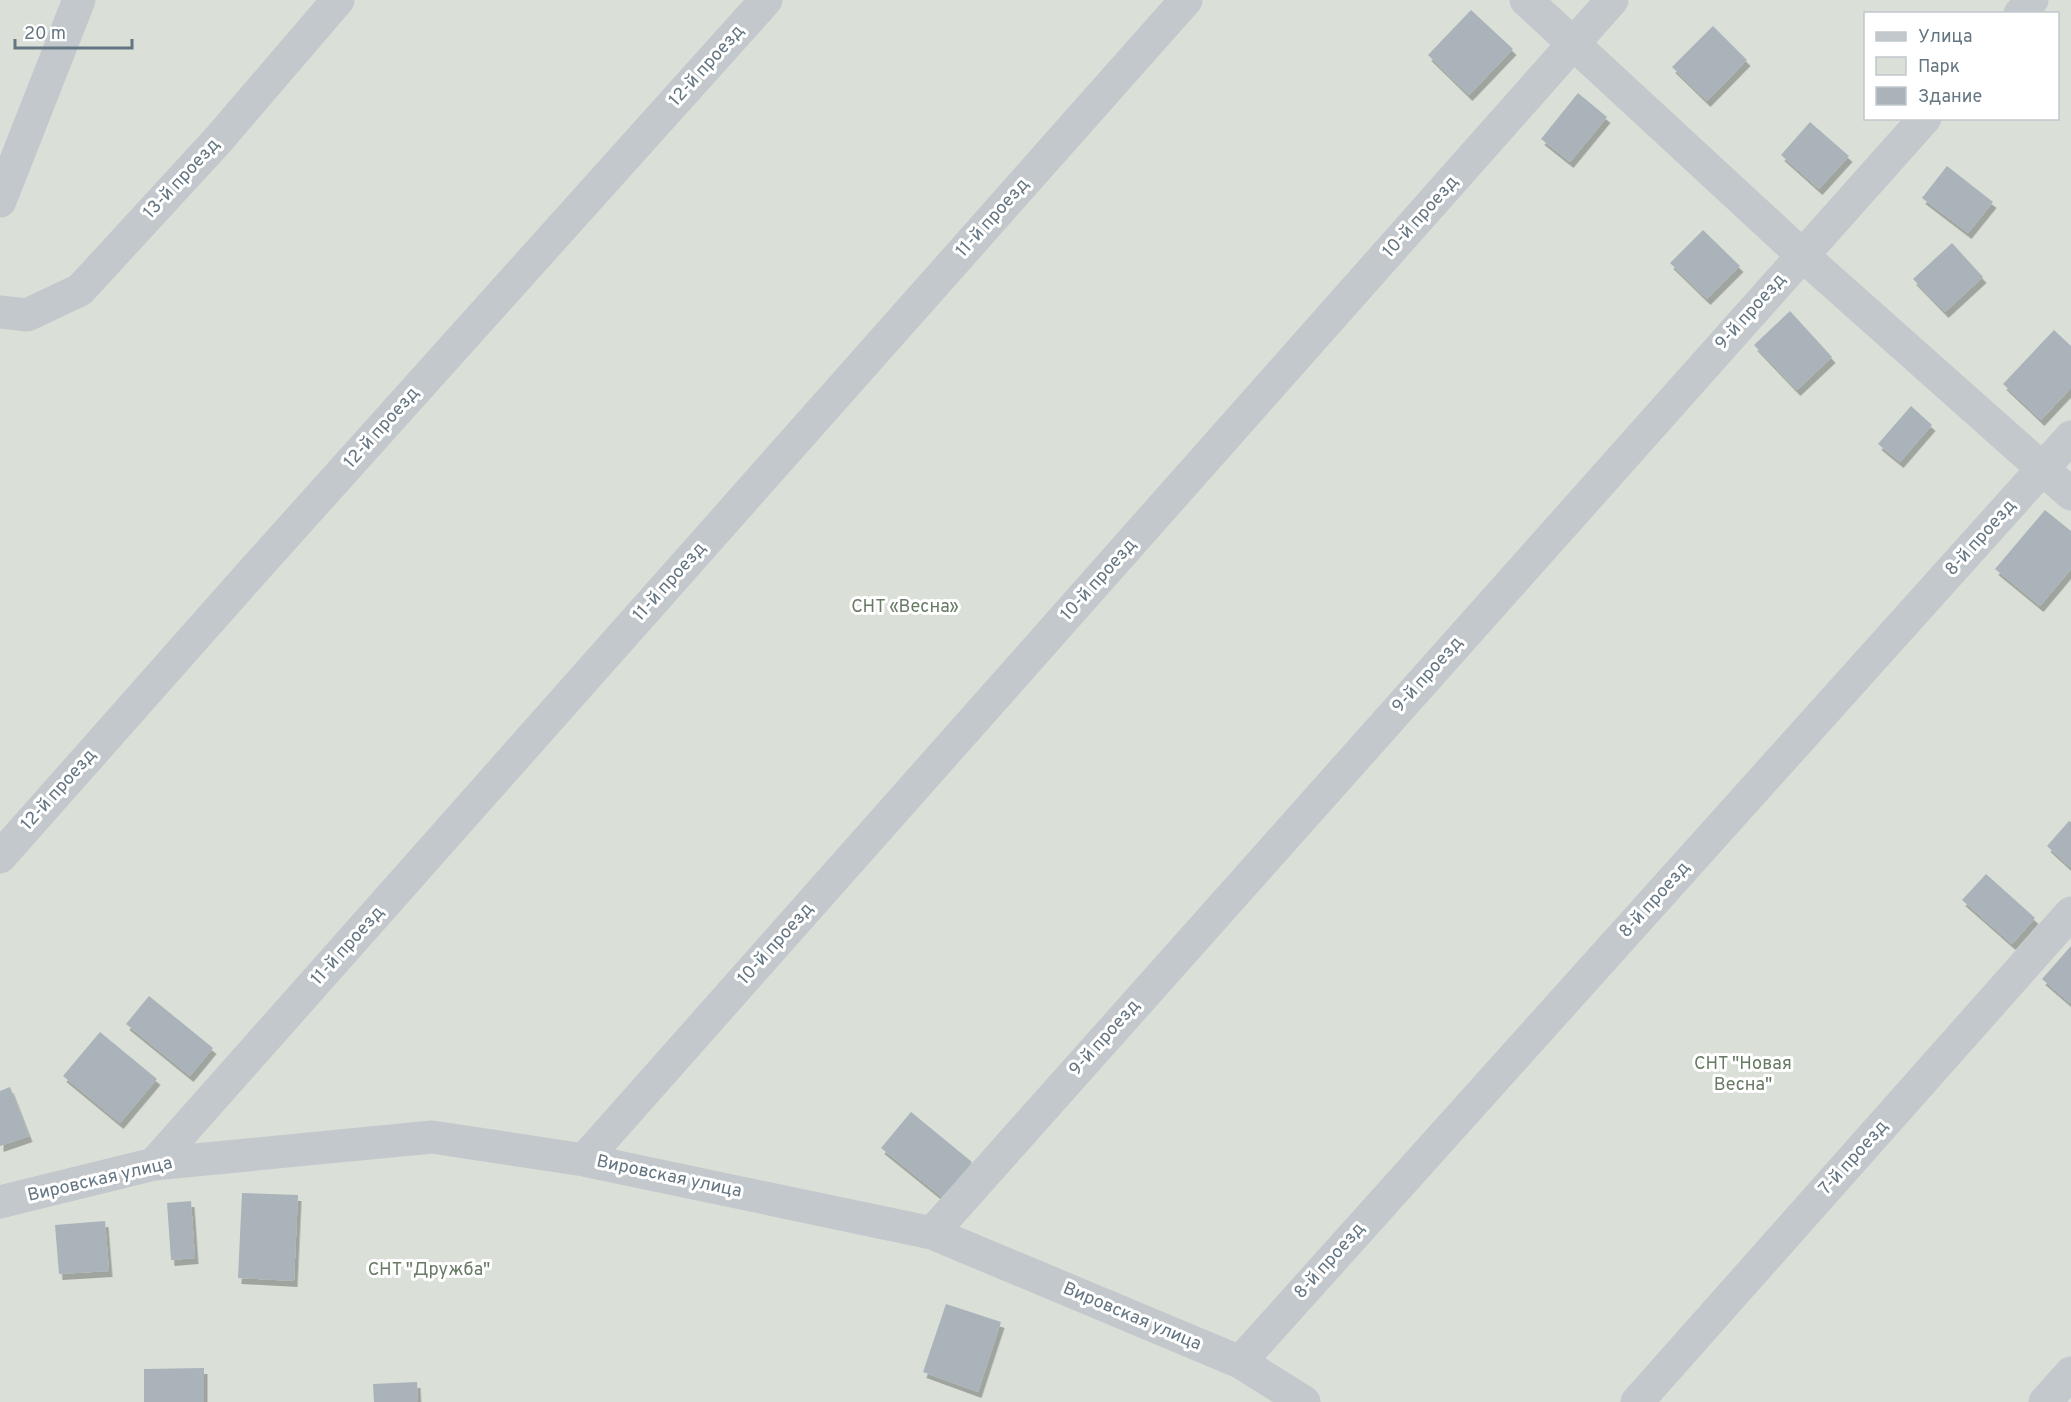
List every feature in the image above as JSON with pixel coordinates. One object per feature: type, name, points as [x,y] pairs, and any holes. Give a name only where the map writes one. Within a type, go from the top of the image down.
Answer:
[{"type":"street","points":[[0,201],[79,0]]},
{"type":"street","name":"13-й проезд","points":[[0,312],[27,315],[80,290],[218,140],[338,0]]},
{"type":"street","name":"12-й проезд","points":[[0,857],[263,560],[766,0]]},
{"type":"street","name":"11-й проезд","points":[[154,1164],[1186,0]]},
{"type":"street","points":[[1526,0],[1802,255],[2071,494]]},
{"type":"street","name":"10-й проезд","points":[[584,1160],[1612,0]]},
{"type":"street","points":[[2022,12],[2032,0]]},
{"type":"street","name":"9-й проезд","points":[[932,1233],[1923,120]]},
{"type":"street","name":"8-й проезд","points":[[1240,1362],[2071,437]]},
{"type":"street","name":"7-й проезд","points":[[1637,1402],[2071,913]]},
{"type":"street","name":"Вировская улица","points":[[0,1202],[154,1164],[432,1137],[584,1160],[932,1233],[1240,1362],[1304,1402]]},
{"type":"street","points":[[2045,1402],[2071,1374]]},
{"type":"green space","name":"СНТ «Весна»","points":[[0,0],[2071,0],[2071,1402],[0,1402]]},
{"type":"building","points":[[1471,10],[1513,49],[1469,95],[1428,55]]},
{"type":"building","points":[[1713,26],[1747,60],[1707,101],[1672,67]]},
{"type":"building","points":[[1578,93],[1607,117],[1570,162],[1541,139]]},
{"type":"building","points":[[1810,122],[1849,156],[1819,189],[1781,155]]},
{"type":"building","points":[[1947,166],[1993,202],[1968,233],[1922,198]]},
{"type":"building","points":[[1703,230],[1740,266],[1707,299],[1670,263]]},
{"type":"building","points":[[1952,243],[1983,277],[1945,312],[1913,279]]},
{"type":"building","points":[[1790,311],[1832,357],[1797,390],[1754,345]]},
{"type":"building","points":[[2054,330],[2071,346],[2071,388],[2041,420],[2003,384]]},
{"type":"building","points":[[1911,406],[1932,425],[1900,462],[1878,444]]},
{"type":"building","points":[[2045,510],[2071,531],[2071,569],[2040,606],[1995,569]]},
{"type":"building","points":[[2069,821],[2071,822],[2071,868],[2047,846]]},
{"type":"building","points":[[1986,874],[2035,918],[2012,944],[1962,900]]},
{"type":"building","points":[[2071,946],[2071,1004],[2042,979]]},
{"type":"building","points":[[149,996],[213,1048],[190,1076],[126,1024]]},
{"type":"building","points":[[100,1032],[157,1079],[120,1123],[63,1076]]},
{"type":"building","points":[[10,1087],[29,1136],[0,1146],[0,1091]]},
{"type":"building","points":[[911,1112],[972,1162],[943,1198],[881,1148]]},
{"type":"building","points":[[242,1193],[298,1195],[294,1281],[238,1278]]},
{"type":"building","points":[[191,1201],[195,1258],[171,1260],[167,1203]]},
{"type":"building","points":[[105,1221],[109,1271],[59,1274],[55,1225]]},
{"type":"building","points":[[946,1304],[1001,1322],[978,1392],[923,1372]]},
{"type":"building","points":[[204,1368],[204,1402],[144,1402],[144,1369]]},
{"type":"building","points":[[417,1382],[418,1402],[374,1402],[373,1384]]},
{"type":"park label","name":"СНТ \"Новая Весна\"","points":[[1743,1074]]},
{"type":"park label","name":"СНТ \"Дружба\"","points":[[429,1270]]}]
